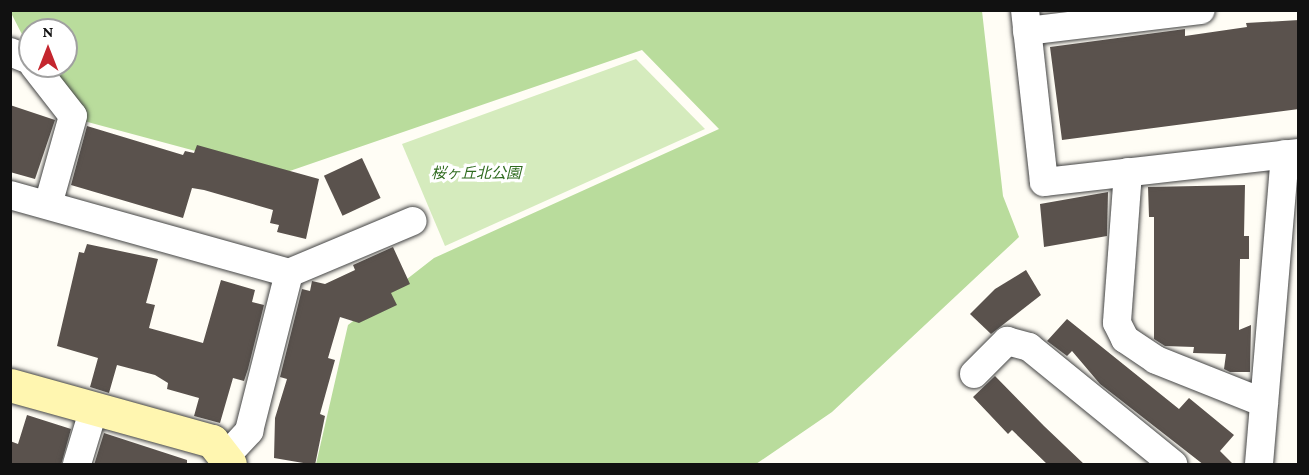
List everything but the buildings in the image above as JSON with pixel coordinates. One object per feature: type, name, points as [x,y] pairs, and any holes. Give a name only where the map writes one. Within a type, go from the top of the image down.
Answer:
[{"type":"street","points":[[1200,10],[1026,21],[1044,182],[1292,153],[1259,465]]},
{"type":"street","points":[[43,78],[73,116],[48,205]]},
{"type":"street","points":[[1128,172],[1117,323],[1125,339],[1156,360],[1264,403]]},
{"type":"street","points":[[10,195],[289,273],[413,221]]},
{"type":"street","points":[[10,385],[212,441],[229,460],[249,431],[289,273]]},
{"type":"street","points":[[974,374],[1007,341],[1029,347],[1173,465]]},
{"type":"street","points":[[77,465],[94,408]]},
{"type":"green space","points":[[10,11],[982,11],[1003,196],[1019,237],[832,412],[756,464],[316,464],[348,325],[434,258],[719,129],[642,50],[281,174],[69,117],[47,78],[78,78],[78,18],[18,18],[18,27]]},
{"type":"green space","name":"桜ヶ丘北公園","points":[[636,59],[705,129],[445,246],[402,144]]}]
